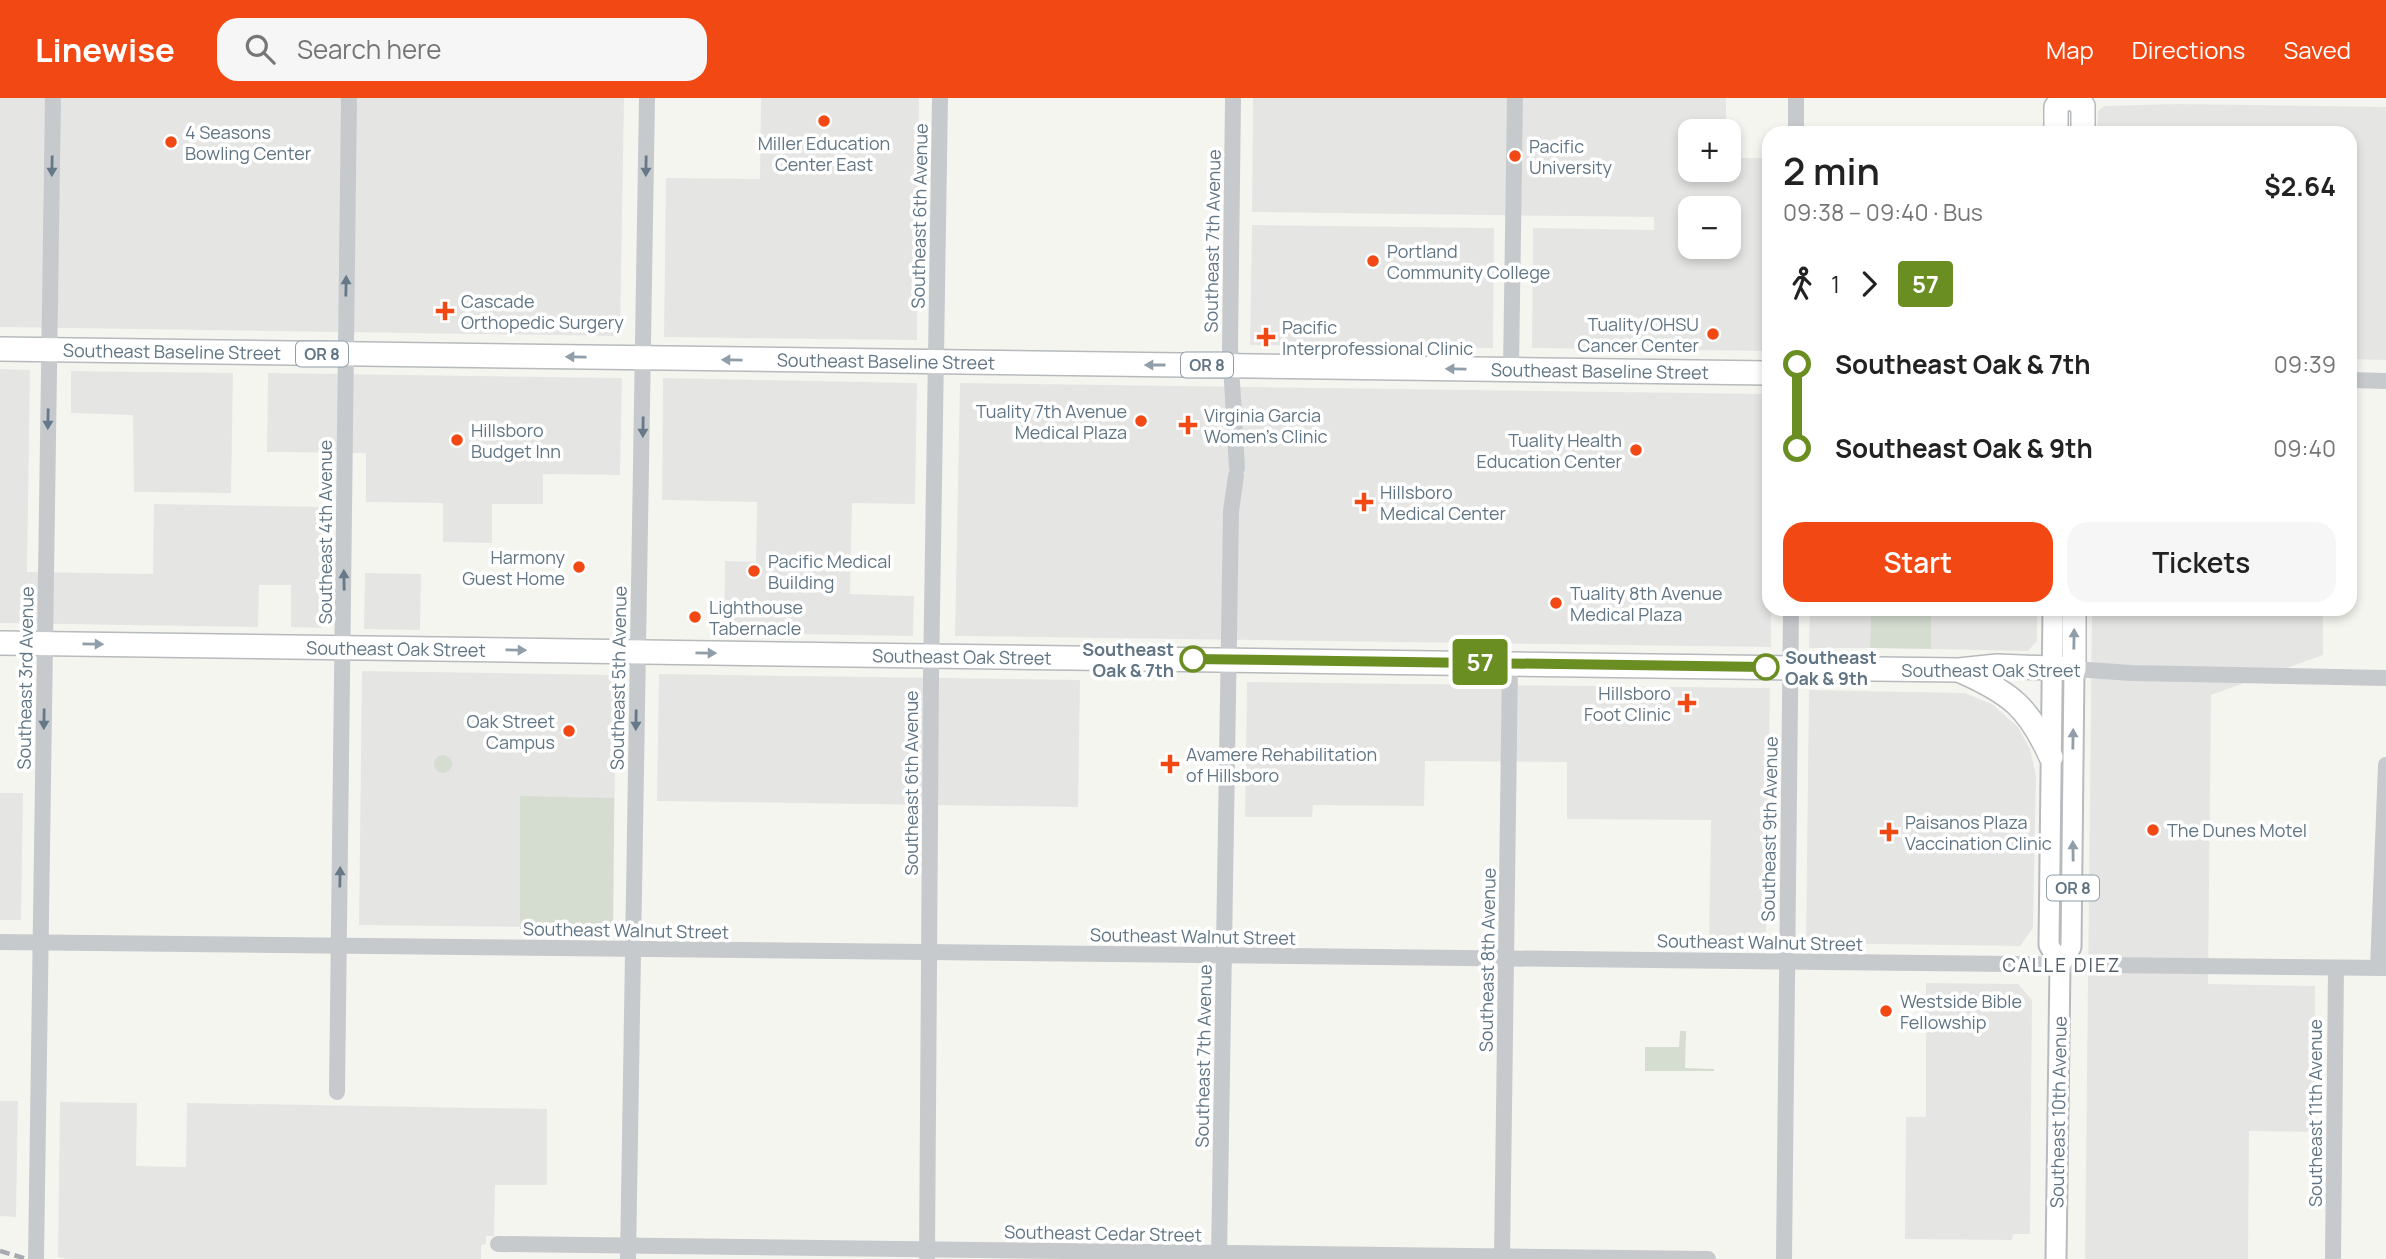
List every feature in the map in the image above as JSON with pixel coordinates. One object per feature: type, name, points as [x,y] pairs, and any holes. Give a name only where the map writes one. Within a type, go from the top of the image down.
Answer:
[{"type":"highway","points":[[2056,126],[2056,107],[2064,98]]},
{"type":"highway","points":[[2073,98],[2083,106],[2083,126]]},
{"type":"highway","name":"Southeast Baseline Street","points":[[0,349],[1762,373]]},
{"type":"highway","name":"Southeast 10th Avenue","points":[[2063,668],[2073,616]]},
{"type":"highway","name":"Southeast Oak Street","points":[[0,643],[1790,668],[2063,668]]},
{"type":"highway","name":"OR 8","points":[[1959,670],[2000,690],[2018,703],[2036,725],[2051,757]]},
{"type":"main road","name":"Southeast 10th Avenue","points":[[2054,616],[2063,668],[2071,947],[2060,965]]},
{"type":"main road","name":"Southeast 10th Avenue","points":[[2056,1259],[2060,965],[2049,945],[2051,757],[2063,668]]},
{"type":"street","name":"Southeast 3rd Avenue","points":[[36,1259],[53,98]]},
{"type":"street","name":"Southeast 4th Avenue","points":[[337,1093],[349,98]]},
{"type":"street","name":"Southeast 5th Avenue","points":[[628,1252],[648,98]]},
{"type":"street","name":"Southeast 6th Avenue","points":[[927,1254],[931,655],[940,98]]},
{"type":"street","name":"Southeast 7th Avenue","points":[[1219,1256],[1231,510],[1237,472],[1231,365],[1233,98]]},
{"type":"street","points":[[1511,369],[1515,98]]},
{"type":"street","points":[[1796,98],[1796,126]]},
{"type":"street","points":[[2357,380],[2386,381]]},
{"type":"street","name":"Southeast 9th Avenue","points":[[1784,1259],[1791,616]]},
{"type":"street","name":"Southeast 8th Avenue","points":[[1502,1258],[1510,662]]},
{"type":"street","name":"Southeast Oak Street","points":[[2063,668],[2132,673],[2386,678]]},
{"type":"street","points":[[2382,968],[2386,765]]},
{"type":"street","name":"Southeast Walnut Street","points":[[0,942],[2382,968]]},
{"type":"street","name":"Southeast 11th Avenue","points":[[2333,1259],[2336,968]]},
{"type":"street","name":"Southeast Cedar Street","points":[[498,1244],[628,1252],[1708,1259]]},
{"type":"shaded area","points":[[0,98],[624,98],[620,336],[0,327]]},
{"type":"shaded area","points":[[761,98],[919,98],[917,340],[664,337],[666,178],[760,179]]},
{"type":"shaded area","points":[[1253,98],[1726,98],[1726,119],[1678,119],[1678,182],[1741,182],[1741,158],[1762,158],[1762,351],[1532,348],[1533,228],[1654,230],[1654,217],[1252,212]]},
{"type":"shaded area","points":[[2177,104],[2386,107],[2386,360],[2357,359],[2357,126],[2097,126],[2098,111],[2104,106]]},
{"type":"shaded area","name":"Portland Community College","points":[[1252,225],[1494,228],[1493,348],[1250,345]]},
{"type":"shaded area","points":[[0,369],[30,370],[27,572],[153,574],[154,504],[323,507],[322,628],[291,627],[291,585],[259,585],[258,627],[0,623]]},
{"type":"shaded area","points":[[71,371],[233,373],[231,493],[134,492],[133,415],[71,413]]},
{"type":"shaded area","points":[[268,373],[622,378],[620,475],[543,474],[543,504],[492,504],[492,543],[443,542],[443,503],[366,502],[366,453],[267,452]]},
{"type":"shaded area","points":[[663,378],[917,383],[915,504],[852,503],[850,594],[914,596],[913,636],[724,633],[725,561],[756,562],[757,502],[662,500]]},
{"type":"shaded area","name":"Hillsboro Medical Center","points":[[960,383],[1762,394],[1762,616],[1771,616],[1771,647],[955,636]]},
{"type":"shaded area","points":[[365,573],[421,574],[420,630],[364,629]]},
{"type":"shaded area","points":[[1810,616],[1871,616],[1870,648],[1809,648]]},
{"type":"shaded area","points":[[1871,616],[1931,616],[1931,649],[1870,648]]},
{"type":"shaded area","points":[[1931,616],[2037,616],[2037,641],[2028,651],[1931,649]]},
{"type":"shaded area","points":[[2092,616],[2323,616],[2323,655],[2211,695],[2208,984],[2315,986],[2315,1132],[2249,1131],[2248,1259],[2085,1259]]},
{"type":"shaded area","points":[[362,671],[612,675],[616,679],[613,928],[359,925]]},
{"type":"shaded area","points":[[659,674],[1080,680],[1078,807],[657,801]]},
{"type":"shaded area","points":[[1247,682],[1770,688],[1766,942],[1709,942],[1711,820],[1567,819],[1567,762],[1425,761],[1424,806],[1313,805],[1312,817],[1245,817]]},
{"type":"shaded area","points":[[1809,690],[1964,693],[1992,704],[2018,727],[2030,749],[2036,776],[2033,928],[2020,946],[1806,943]]},
{"type":"shaded area","points":[[439,755],[447,755],[452,764],[450,771],[439,773],[434,768],[434,760]]},
{"type":"shaded area","points":[[0,793],[23,793],[21,920],[0,920]]},
{"type":"shaded area","points":[[520,796],[614,798],[613,930],[520,929]]},
{"type":"shaded area","points":[[1926,983],[2018,984],[2032,1000],[2030,1234],[2013,1234],[2012,1240],[1905,1239],[1906,1117],[1926,1117]]},
{"type":"shaded area","points":[[1680,1031],[1686,1031],[1685,1068],[1714,1071],[1645,1071],[1645,1047],[1679,1047]]},
{"type":"shaded area","points":[[0,1101],[18,1101],[16,1217],[0,1216]]},
{"type":"shaded area","points":[[60,1102],[137,1103],[136,1166],[186,1167],[187,1103],[547,1109],[547,1185],[495,1185],[494,1236],[486,1236],[486,1244],[481,1245],[481,1259],[67,1259],[58,1257]]},
{"type":"railway","points":[[0,1251],[27,1259]]},
{"type":"bus line","name":"57","points":[[1193,659],[1766,667]]},
{"type":"place","name":"Miller Education Center East","points":[[824,121]]},
{"type":"place","name":"4 Seasons Bowling Center","points":[[171,142]]},
{"type":"place","name":"Pacific University","points":[[1515,156]]},
{"type":"place","name":"Portland Community College","points":[[1373,261]]},
{"type":"place","name":"Cascade Orthopedic Surgery","points":[[445,311]]},
{"type":"place","name":"Tuality/OHSU Cancer Center","points":[[1713,334]]},
{"type":"place","name":"Pacific Interprofessional Clinic","points":[[1266,337]]},
{"type":"place","name":"Tuality 7th Avenue Medical Plaza","points":[[1141,421]]},
{"type":"place","name":"Virginia Garcia Women's Clinic","points":[[1188,425]]},
{"type":"place","name":"Hillsboro Budget Inn","points":[[457,440]]},
{"type":"place","name":"Tuality Health Education Center","points":[[1636,450]]},
{"type":"place","name":"Hillsboro Medical Center","points":[[1364,502]]},
{"type":"place","name":"Harmony Guest Home","points":[[579,567]]},
{"type":"place","name":"Pacific Medical Building","points":[[754,571]]},
{"type":"place","name":"Tuality 8th Avenue Medical Plaza","points":[[1556,603]]},
{"type":"place","name":"Lighthouse Tabernacle","points":[[695,617]]},
{"type":"place","name":"Southeast Oak & 7th","points":[[1193,659]]},
{"type":"place","name":"Southeast Oak & 9th","points":[[1766,667]]},
{"type":"place","name":"Hillsboro Foot Clinic","points":[[1687,703]]},
{"type":"place","name":"Oak Street Campus","points":[[569,731]]},
{"type":"place","name":"Avamere Rehabilitation of Hillsboro","points":[[1170,764]]},
{"type":"place","name":"The Dunes Motel","points":[[2153,830]]},
{"type":"place","name":"Paisanos Plaza Vaccination Clinic","points":[[1889,832]]},
{"type":"place","name":"Westside Bible Fellowship","points":[[1886,1011]]},
{"type":"district","name":"CALLE DIEZ","points":[[2062,965]]}]
